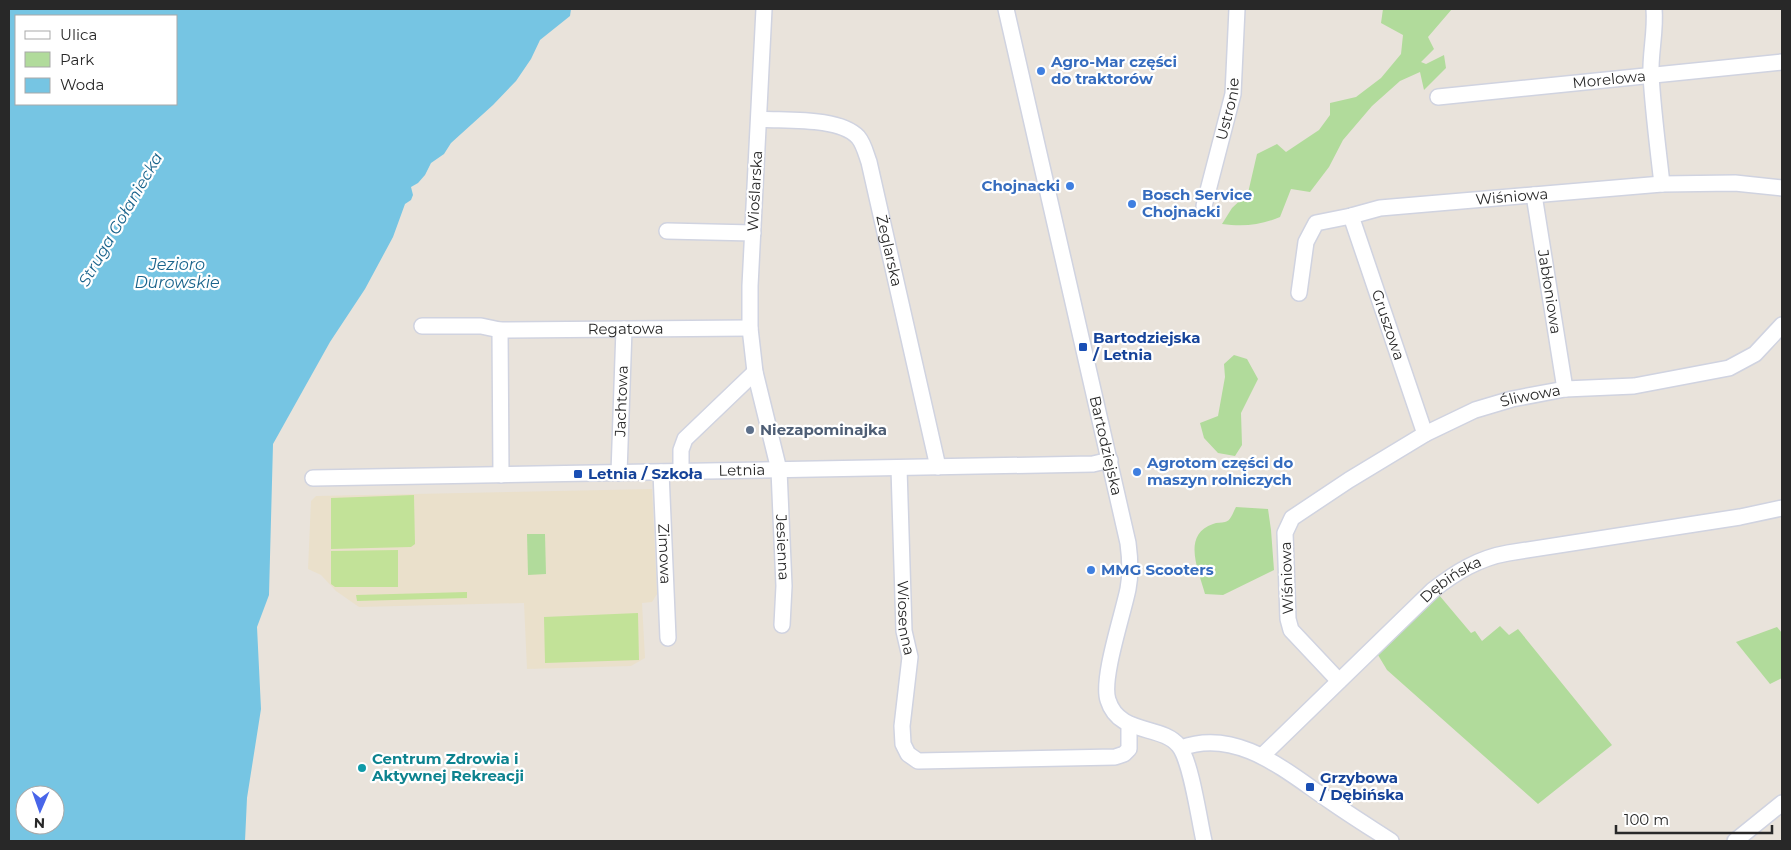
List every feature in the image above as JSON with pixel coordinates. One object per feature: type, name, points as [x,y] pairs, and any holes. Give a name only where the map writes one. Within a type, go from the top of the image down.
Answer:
[{"type":"street","name":"Wioślarska","points":[[764,9],[750,286],[750,328],[755,372],[779,470]]},
{"type":"street","name":"Bartodziejska","points":[[1006,9],[1127,535],[1130,572],[1128,592],[1107,677],[1106,691],[1112,710],[1129,724],[1171,739],[1180,748]]},
{"type":"street","name":"Ustronie","points":[[1204,206],[1233,94],[1237,9]]},
{"type":"street","points":[[1654,9],[1655,24],[1651,75],[1662,184]]},
{"type":"street","name":"Morelowa","points":[[1438,97],[1782,62]]},
{"type":"street","name":"Żeglarska","points":[[759,119],[818,122],[836,125],[850,131],[864,146],[938,467]]},
{"type":"street","name":"Wiśniowa","points":[[1299,293],[1306,242],[1316,223],[1380,208],[1662,184],[1734,183],[1782,188]]},
{"type":"street","name":"Jabłoniowa","points":[[1534,195],[1565,389]]},
{"type":"street","name":"Gruszowa","points":[[1350,216],[1425,434]]},
{"type":"street","points":[[667,230],[753,233]]},
{"type":"street","name":"Śliwowa","points":[[1292,518],[1349,480],[1425,434],[1475,410],[1512,399],[1565,389],[1634,386],[1729,368],[1755,354],[1782,325]]},
{"type":"street","name":"Regatowa","points":[[422,326],[481,326],[500,330],[750,328]]},
{"type":"street","name":"Jachtowa","points":[[619,473],[624,329]]},
{"type":"street","points":[[500,330],[501,475]]},
{"type":"street","points":[[681,472],[681,450],[685,439],[755,372]]},
{"type":"street","name":"Letnia","points":[[314,478],[1093,464],[1110,460]]},
{"type":"street","name":"Wiosenna","points":[[899,468],[904,631],[910,657],[902,726],[902,744],[908,754],[918,761],[1115,756],[1124,754],[1129,749],[1129,724]]},
{"type":"street","name":"Jesienna","points":[[779,470],[784,586],[782,626]]},
{"type":"street","name":"Zimowa","points":[[661,472],[668,638]]},
{"type":"street","name":"Dębińska","points":[[1262,756],[1433,590],[1460,571],[1484,559],[1516,551],[1740,517],[1782,508]]},
{"type":"street","name":"Wiśniowa","points":[[1292,518],[1285,533],[1288,619],[1291,630],[1339,681]]},
{"type":"street","points":[[1204,841],[1186,762],[1180,748],[1193,744],[1210,743],[1237,747],[1277,764],[1391,841]]},
{"type":"street","points":[[1735,841],[1782,803]]},
{"type":"shaded area","points":[[652,489],[657,594],[652,602],[642,603],[645,658],[631,666],[527,669],[524,603],[359,607],[336,591],[321,575],[308,569],[311,501],[316,496]]},
{"type":"green space","points":[[1383,9],[1452,9],[1428,37],[1434,49],[1421,62],[1426,64],[1444,55],[1446,68],[1424,90],[1420,72],[1400,81],[1372,106],[1343,140],[1329,167],[1310,192],[1291,189],[1280,217],[1252,225],[1222,224],[1232,208],[1248,193],[1257,154],[1277,144],[1286,152],[1319,130],[1330,115],[1330,103],[1356,97],[1381,78],[1401,54],[1403,35],[1381,23]]},
{"type":"green space","points":[[1234,355],[1247,359],[1258,379],[1241,413],[1242,445],[1235,456],[1218,453],[1204,438],[1200,423],[1218,416],[1225,377],[1224,364]]},
{"type":"green space","points":[[414,495],[415,544],[411,547],[331,549],[331,498]]},
{"type":"green space","points":[[1236,507],[1268,509],[1274,570],[1223,595],[1205,594],[1196,565],[1195,545],[1197,536],[1203,529],[1213,524],[1227,521]]},
{"type":"green space","points":[[527,534],[545,534],[546,574],[528,575]]},
{"type":"green space","points":[[398,550],[398,587],[335,587],[331,584],[331,551]]},
{"type":"green space","points":[[467,592],[467,598],[357,601],[356,595]]},
{"type":"green space","points":[[1439,595],[1471,633],[1475,631],[1482,641],[1500,626],[1509,635],[1518,629],[1612,745],[1538,804],[1387,670],[1378,655]]},
{"type":"green space","points":[[638,613],[639,660],[545,663],[544,617]]},
{"type":"green space","points":[[1777,627],[1782,633],[1782,678],[1770,684],[1736,642]]},
{"type":"water","name":"Jezioro Durowskie","points":[[9,9],[571,9],[570,16],[540,40],[531,59],[516,81],[451,143],[444,154],[431,163],[425,175],[418,183],[411,187],[413,195],[411,200],[405,204],[393,237],[365,289],[330,342],[273,444],[269,595],[257,627],[261,709],[247,798],[245,841],[9,841]]},
{"type":"place","name":"Agro-Mar części do traktorów","points":[[1041,71]]},
{"type":"place","name":"Chojnacki","points":[[1070,186]]},
{"type":"place","name":"Bosch Service Chojnacki","points":[[1132,204]]},
{"type":"place","name":"Bartodziejska / Letnia","points":[[1083,347]]},
{"type":"place","name":"Niezapominajka","points":[[750,430]]},
{"type":"place","name":"Agrotom części do maszyn rolniczych","points":[[1137,472]]},
{"type":"place","name":"Letnia / Szkoła","points":[[578,474]]},
{"type":"place","name":"MMG Scooters","points":[[1091,570]]},
{"type":"place","name":"Centrum Zdrowia i Aktywnej Rekreacji","points":[[362,768]]},
{"type":"place","name":"Grzybowa / Dębińska","points":[[1310,787]]},
{"type":"water label","name":"Struga Gołaniecka","points":[[120,219]]}]
